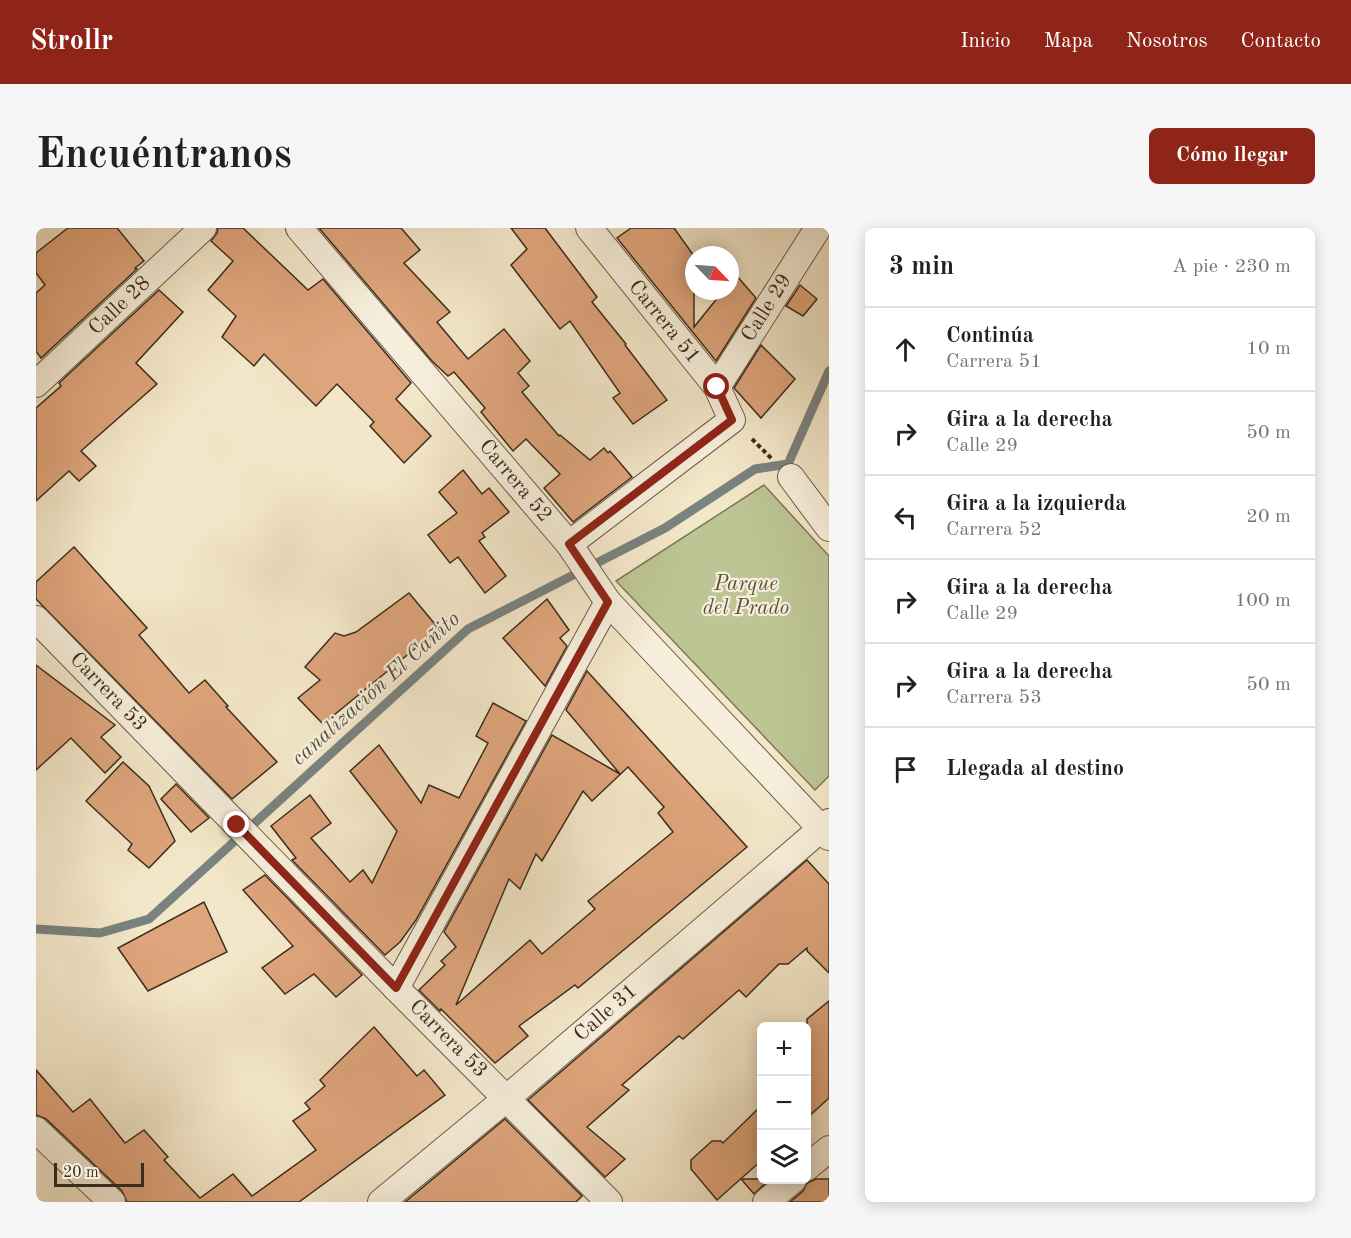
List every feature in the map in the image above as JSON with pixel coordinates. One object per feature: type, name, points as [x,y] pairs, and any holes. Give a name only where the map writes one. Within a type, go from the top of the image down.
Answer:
[{"type":"street","name":"Calle 28","points":[[36,384],[204,228]]},
{"type":"street","name":"Carrera 52","points":[[299,228],[575,552],[602,592],[827,829]]},
{"type":"street","name":"Carrera 51","points":[[589,228],[717,387],[732,420]]},
{"type":"street","name":"Calle 29","points":[[717,387],[818,228]]},
{"type":"street","points":[[575,552],[732,420]]},
{"type":"street","points":[[791,477],[829,528]]},
{"type":"street","points":[[396,988],[602,592]]},
{"type":"street","name":"Carrera 53","points":[[36,619],[396,988],[609,1202]]},
{"type":"street","name":"Calle 31","points":[[381,1202],[827,829]]},
{"type":"street","points":[[36,1131],[112,1202]]},
{"type":"street","points":[[811,1165],[829,1149]]},
{"type":"street","points":[[766,1202],[787,1184]]},
{"type":"path","points":[[732,420],[791,477]]},
{"type":"green space","name":"Parque del Prado","points":[[764,485],[829,556],[829,776],[815,790],[616,581]]},
{"type":"building","points":[[68,228],[117,228],[144,261],[41,358],[36,351],[36,293],[45,285],[36,273],[36,253]]},
{"type":"building","points":[[218,228],[243,228],[308,290],[323,279],[411,383],[396,399],[431,436],[404,463],[370,426],[374,422],[337,384],[316,406],[264,354],[254,366],[222,337],[236,316],[208,290],[233,261],[211,241]]},
{"type":"building","points":[[319,228],[401,228],[420,250],[404,263],[450,312],[437,322],[468,359],[504,329],[530,361],[518,373],[529,386],[522,392],[559,436],[590,460],[604,448],[608,453],[610,451],[632,477],[573,522],[544,488],[560,474],[526,439],[513,451],[481,412],[485,408],[454,372],[448,376],[432,361]]},
{"type":"building","points":[[511,228],[545,228],[597,297],[592,302],[667,400],[633,424],[613,398],[620,393],[570,321],[560,329],[511,265],[527,249]]},
{"type":"building","points":[[631,228],[674,228],[687,246],[685,246],[685,300],[694,300],[694,327],[716,300],[739,300],[739,278],[756,298],[716,361],[617,238]]},
{"type":"building","points":[[800,285],[817,299],[803,316],[786,306]]},
{"type":"building","points":[[159,290],[183,312],[136,363],[157,384],[81,451],[96,466],[79,481],[69,471],[36,501],[36,408],[61,386],[59,383]]},
{"type":"building","points":[[761,345],[795,379],[761,418],[734,388]]},
{"type":"building","points":[[463,470],[482,494],[489,488],[509,512],[482,533],[485,537],[479,541],[506,576],[485,593],[458,557],[450,563],[428,535],[457,513],[439,492]]},
{"type":"building","points":[[74,547],[147,628],[139,635],[189,693],[205,680],[228,706],[226,707],[277,762],[232,799],[36,599],[36,582]]},
{"type":"building","points":[[409,593],[439,629],[323,724],[298,698],[320,680],[305,667],[335,633],[344,636],[356,632]]},
{"type":"building","points":[[547,599],[569,630],[560,638],[567,646],[545,686],[503,638]]},
{"type":"building","points":[[36,665],[115,725],[101,737],[121,757],[105,773],[71,738],[36,770]]},
{"type":"building","points":[[587,671],[747,847],[578,988],[575,985],[519,1026],[528,1036],[495,1063],[419,990],[445,965],[441,961],[456,947],[444,932],[552,735],[620,774],[566,710]],"holes":[[[628,767],[664,807],[658,813],[673,832],[588,901],[595,909],[542,954],[530,940],[456,1005],[509,879],[520,889],[536,854],[542,861],[583,791],[592,801]]]},
{"type":"building","points":[[493,703],[526,721],[416,920],[400,942],[385,955],[292,860],[296,858],[271,826],[310,795],[331,823],[311,838],[350,882],[363,870],[372,883],[397,831],[350,771],[379,745],[421,803],[429,785],[459,798],[488,743],[476,736]]},
{"type":"building","points":[[123,762],[149,786],[175,841],[149,868],[128,850],[132,844],[86,801]]},
{"type":"building","points":[[176,784],[209,818],[191,832],[161,799]]},
{"type":"building","points":[[807,860],[829,884],[829,973],[807,951],[807,948],[788,964],[779,964],[746,997],[739,990],[683,1039],[679,1036],[622,1085],[629,1090],[587,1127],[625,1159],[605,1177],[528,1100]]},
{"type":"building","points":[[265,875],[362,975],[336,997],[314,974],[285,994],[262,968],[293,946],[243,890]]},
{"type":"building","points":[[204,902],[227,952],[148,991],[118,948]]},
{"type":"building","points":[[829,1001],[829,1098],[811,1114],[811,1022],[807,1022],[807,1019]]},
{"type":"building","points":[[374,1027],[417,1076],[424,1070],[445,1095],[299,1202],[127,1202],[122,1191],[46,1119],[36,1115],[36,1070],[73,1112],[90,1099],[125,1143],[144,1130],[168,1157],[164,1160],[200,1198],[233,1174],[252,1196],[316,1150],[293,1121],[310,1109],[305,1103],[325,1086],[320,1080]]},
{"type":"building","points":[[757,1110],[757,1164],[717,1200],[691,1169],[691,1160],[712,1141],[723,1143]]},
{"type":"building","points":[[505,1119],[582,1196],[576,1202],[405,1202]]},
{"type":"building","points":[[741,1179],[757,1179],[757,1184],[765,1184],[754,1194]]},
{"type":"building","points":[[829,1179],[829,1202],[790,1202],[803,1191],[806,1184],[811,1184],[811,1181]]},
{"type":"waterway","name":"canalización El Cañito","points":[[36,929],[100,933],[149,919],[468,629],[665,528],[755,469],[788,464],[829,371]]},
{"type":"route","points":[[237,825],[396,988],[608,602],[569,544],[732,420],[717,387]]}]
